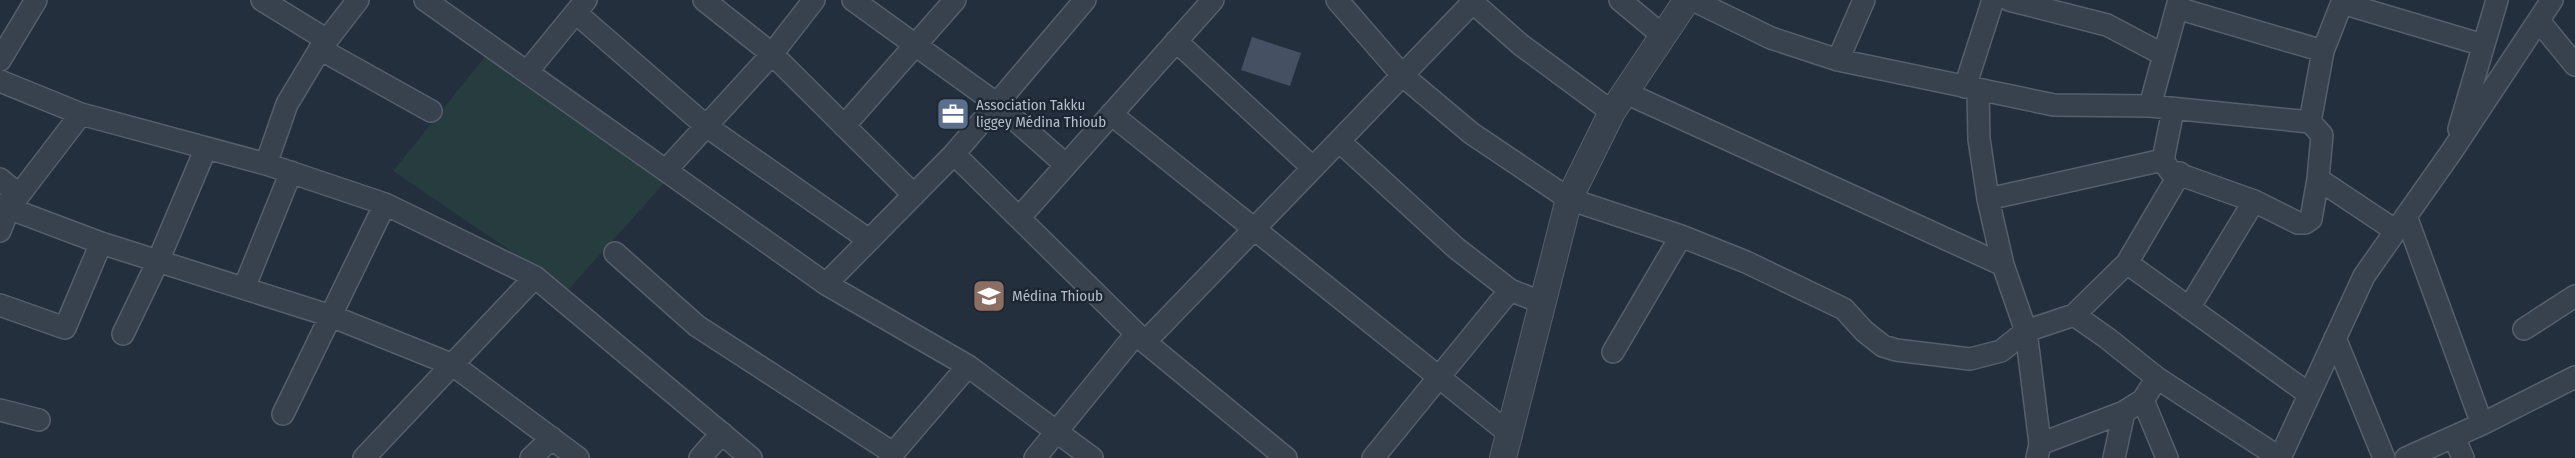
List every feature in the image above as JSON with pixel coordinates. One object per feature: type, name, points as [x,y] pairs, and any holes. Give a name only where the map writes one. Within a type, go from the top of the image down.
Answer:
[{"type":"street","points":[[0,60],[36,0]]},
{"type":"street","points":[[262,0],[324,45],[431,111]]},
{"type":"street","points":[[266,164],[288,104],[324,45],[358,0]]},
{"type":"street","points":[[425,0],[826,284],[968,366],[1092,458]]},
{"type":"street","points":[[704,0],[772,54],[914,195]]},
{"type":"street","points":[[666,170],[772,54],[814,0]]},
{"type":"street","points":[[854,0],[997,104],[1066,165]]},
{"type":"street","points":[[844,126],[955,0]]},
{"type":"street","points":[[826,284],[954,154],[1085,0]]},
{"type":"street","points":[[1019,218],[1213,0]]},
{"type":"street","points":[[1337,0],[1402,75],[1471,133],[1569,200],[1681,236],[1746,262],[1844,309],[1864,331],[1883,346],[1896,350],[1970,359],[2001,351],[2026,331],[2074,315],[2127,263],[2181,173]]},
{"type":"street","points":[[1620,0],[1662,35]]},
{"type":"street","points":[[1507,446],[1569,200],[1618,102],[1687,0]]},
{"type":"street","points":[[1693,0],[1771,38],[1838,60],[2054,105],[2150,106],[2310,122],[2322,135],[2311,219],[2305,223],[2298,223],[2254,201],[2181,173],[2170,171],[2163,159],[2173,110]]},
{"type":"street","points":[[1838,60],[1864,0]]},
{"type":"street","points":[[1993,0],[1971,88],[1988,199],[2003,265],[2026,331],[2038,451],[2124,412],[2143,400],[2157,378]]},
{"type":"street","points":[[2009,0],[2107,25],[2164,55]]},
{"type":"street","points":[[2452,151],[2497,0]]},
{"type":"street","points":[[2074,315],[2157,378],[2280,458],[2364,276],[2452,151],[2552,0]]},
{"type":"street","points":[[1035,458],[1056,431],[1140,338],[1253,230],[1472,1],[1521,45],[1618,102],[2003,265]]},
{"type":"street","points":[[2310,122],[2323,51],[2342,1],[2483,45]]},
{"type":"street","points":[[2150,106],[2178,4],[2323,51]]},
{"type":"street","points":[[527,72],[581,6],[706,126],[869,240]]},
{"type":"street","points":[[2539,21],[2575,65]]},
{"type":"street","points":[[1176,41],[1313,168]]},
{"type":"street","points":[[0,81],[81,114],[266,164],[385,204],[535,277],[751,458]]},
{"type":"street","points":[[0,231],[9,203],[81,114]]},
{"type":"street","points":[[1111,114],[1439,378],[1507,446]]},
{"type":"street","points":[[1339,141],[1456,248],[1509,290],[1543,303]]},
{"type":"street","points":[[123,334],[158,261],[206,148]]},
{"type":"street","points":[[954,154],[1140,338],[1286,458]]},
{"type":"street","points":[[1988,199],[2163,159]]},
{"type":"street","points":[[244,288],[291,172]]},
{"type":"street","points":[[0,179],[9,203],[101,243],[331,316],[453,365],[578,458]]},
{"type":"street","points":[[2318,179],[2401,224],[2482,424]]},
{"type":"street","points":[[2189,308],[2254,201]]},
{"type":"street","points":[[283,414],[385,204]]},
{"type":"street","points":[[1613,352],[1681,236]]},
{"type":"street","points":[[0,305],[65,327],[101,243]]},
{"type":"street","points":[[615,253],[697,326],[891,456],[968,366]]},
{"type":"street","points":[[2127,263],[2309,394]]},
{"type":"street","points":[[364,458],[535,277]]},
{"type":"street","points":[[1373,458],[1509,290]]},
{"type":"street","points":[[2524,329],[2575,296]]},
{"type":"street","points":[[2336,338],[2384,458]]},
{"type":"street","points":[[2406,458],[2575,378]]},
{"type":"street","points":[[2143,400],[2167,458]]},
{"type":"street","points":[[0,410],[39,420]]},
{"type":"street","points":[[2114,458],[2124,412]]},
{"type":"street","points":[[700,458],[722,433]]},
{"type":"street","points":[[2454,437],[2463,458]]},
{"type":"street","points":[[531,458],[552,438]]},
{"type":"green space","points":[[488,53],[667,180],[568,290],[393,171]]},
{"type":"building","points":[[1252,37],[1301,53],[1290,86],[1241,70]]},
{"type":"place","name":"Association Takku liggey Médina Thioub","points":[[953,114]]},
{"type":"place","name":"Médina Thioub","points":[[989,296]]}]
